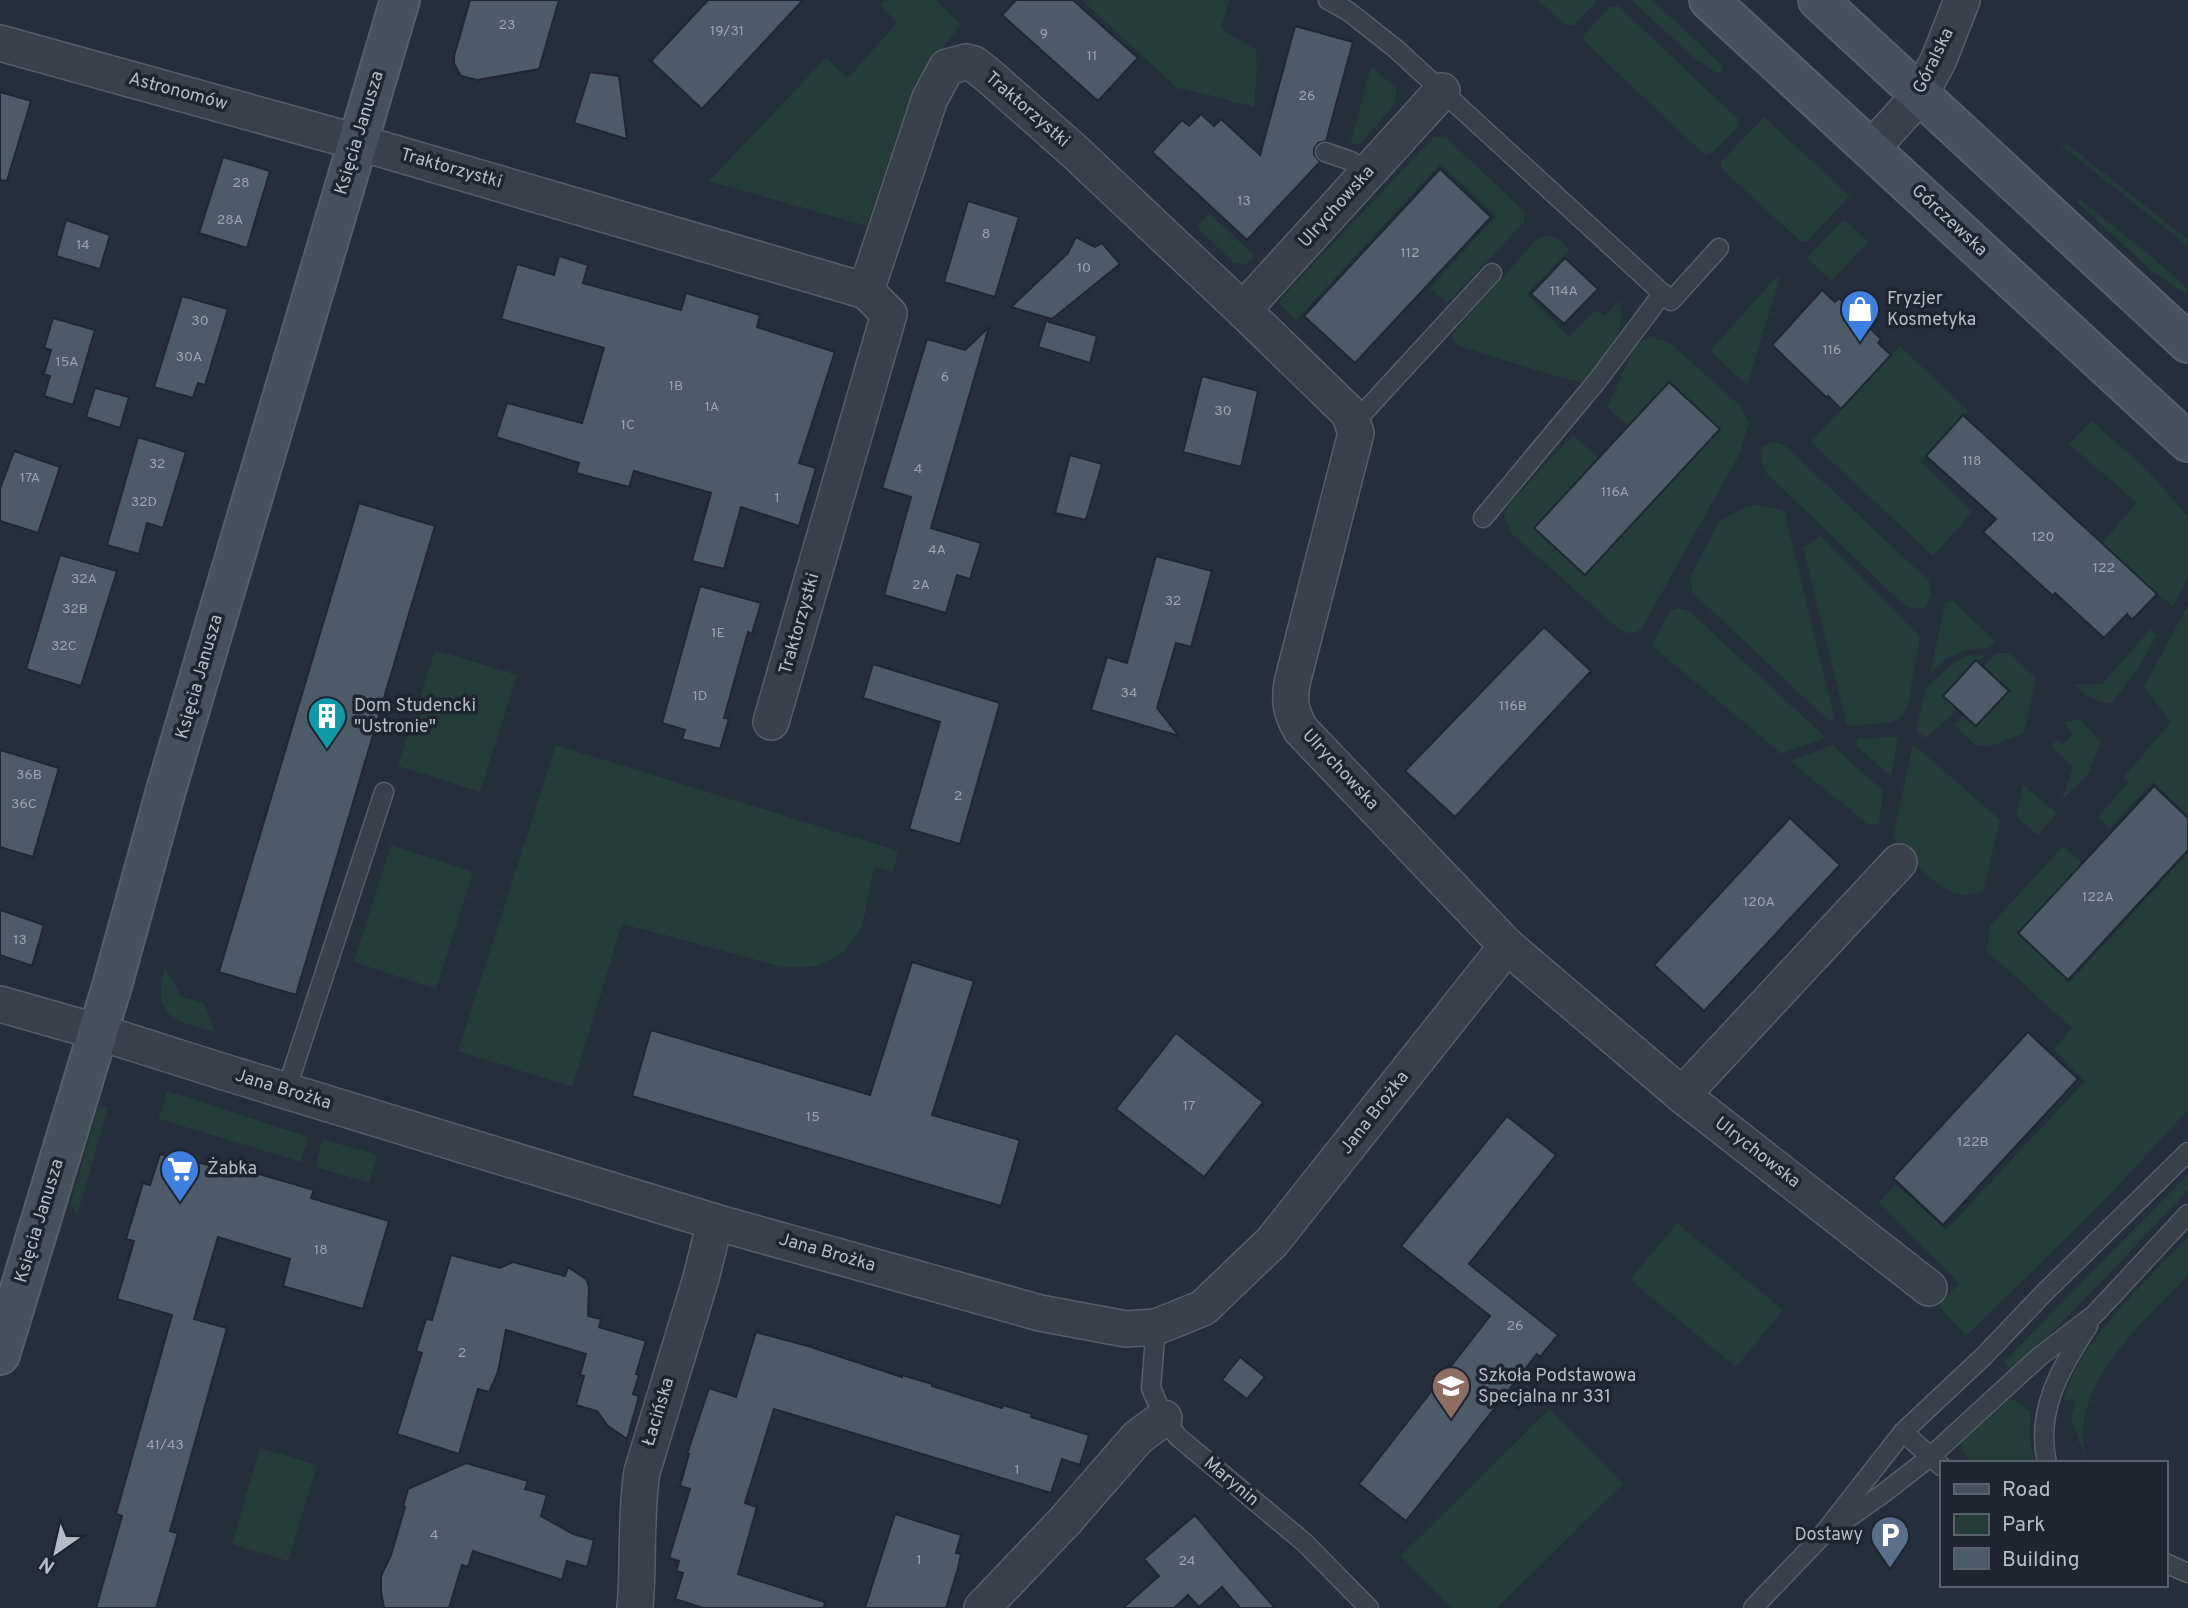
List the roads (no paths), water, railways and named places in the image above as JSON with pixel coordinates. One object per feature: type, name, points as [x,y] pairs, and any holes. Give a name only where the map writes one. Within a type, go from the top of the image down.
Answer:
[{"type":"street","name":"Księcia Janusza","points":[[0,1355],[98,1032],[166,790],[400,0]]},
{"type":"street","name":"Górczewska","points":[[1709,0],[2188,442]]},
{"type":"street","points":[[1818,0],[2188,342]]},
{"type":"street","name":"Góralska","points":[[1871,149],[1920,95],[1939,59],[1962,0]]},
{"type":"street","name":"Astronomów","points":[[0,43],[357,142]]},
{"type":"street","name":"Traktorzystki","points":[[866,291],[929,98],[947,67],[966,62],[974,64],[1041,122],[1243,310]]},
{"type":"street","name":"Ulrychowska","points":[[1243,310],[1442,91]]},
{"type":"street","name":"Traktorzystki","points":[[357,142],[866,291],[889,314],[771,722]]},
{"type":"street","points":[[1243,310],[1342,405],[1354,423]]},
{"type":"street","name":"Ulrychowska","points":[[1354,423],[1354,444],[1292,683],[1290,706],[1301,730],[1507,946],[1682,1095],[1929,1289]]},
{"type":"street","points":[[1682,1095],[1899,862]]},
{"type":"street","name":"Jana Brożka","points":[[0,1004],[715,1222],[1040,1313],[1126,1329],[1156,1327],[1203,1308],[1272,1242],[1507,946]]},
{"type":"street","name":"Łacińska","points":[[635,1608],[642,1472],[701,1278],[715,1222]]},
{"type":"street","points":[[982,1608],[1065,1521],[1138,1437],[1164,1418]]},
{"type":"lane","points":[[1328,0],[1373,30],[1671,301],[1719,248]]},
{"type":"lane","points":[[1325,152],[1351,161],[1366,174]]},
{"type":"lane","points":[[1354,423],[1492,273]]},
{"type":"lane","points":[[1483,518],[1597,381],[1663,293]]},
{"type":"lane","points":[[286,1091],[384,792]]},
{"type":"lane","points":[[1753,1608],[1820,1538],[1903,1432],[1984,1356],[2044,1293],[2188,1153]]},
{"type":"lane","points":[[1820,1538],[1884,1493],[1936,1462],[2039,1357],[2095,1314],[2188,1214]]},
{"type":"lane","points":[[2047,1461],[2044,1438],[2047,1405],[2062,1365],[2095,1314]]},
{"type":"lane","name":"Marynin","points":[[1156,1327],[1151,1388],[1164,1418],[1178,1437],[1305,1543],[1369,1608]]},
{"type":"lane","points":[[1903,1432],[1936,1462]]},
{"type":"lane","points":[[2167,1564],[2188,1573]]},
{"type":"place","name":"Fryzjer Kosmetyka","points":[[1860,343]]},
{"type":"place","name":"Dom Studencki \"Ustronie\"","points":[[327,750]]},
{"type":"place","name":"Żabka","points":[[180,1203]]},
{"type":"place","name":"Szkoła Podstawowa Specjalna nr 331","points":[[1451,1420]]},
{"type":"place","name":"Dostawy","points":[[1890,1569]]}]
